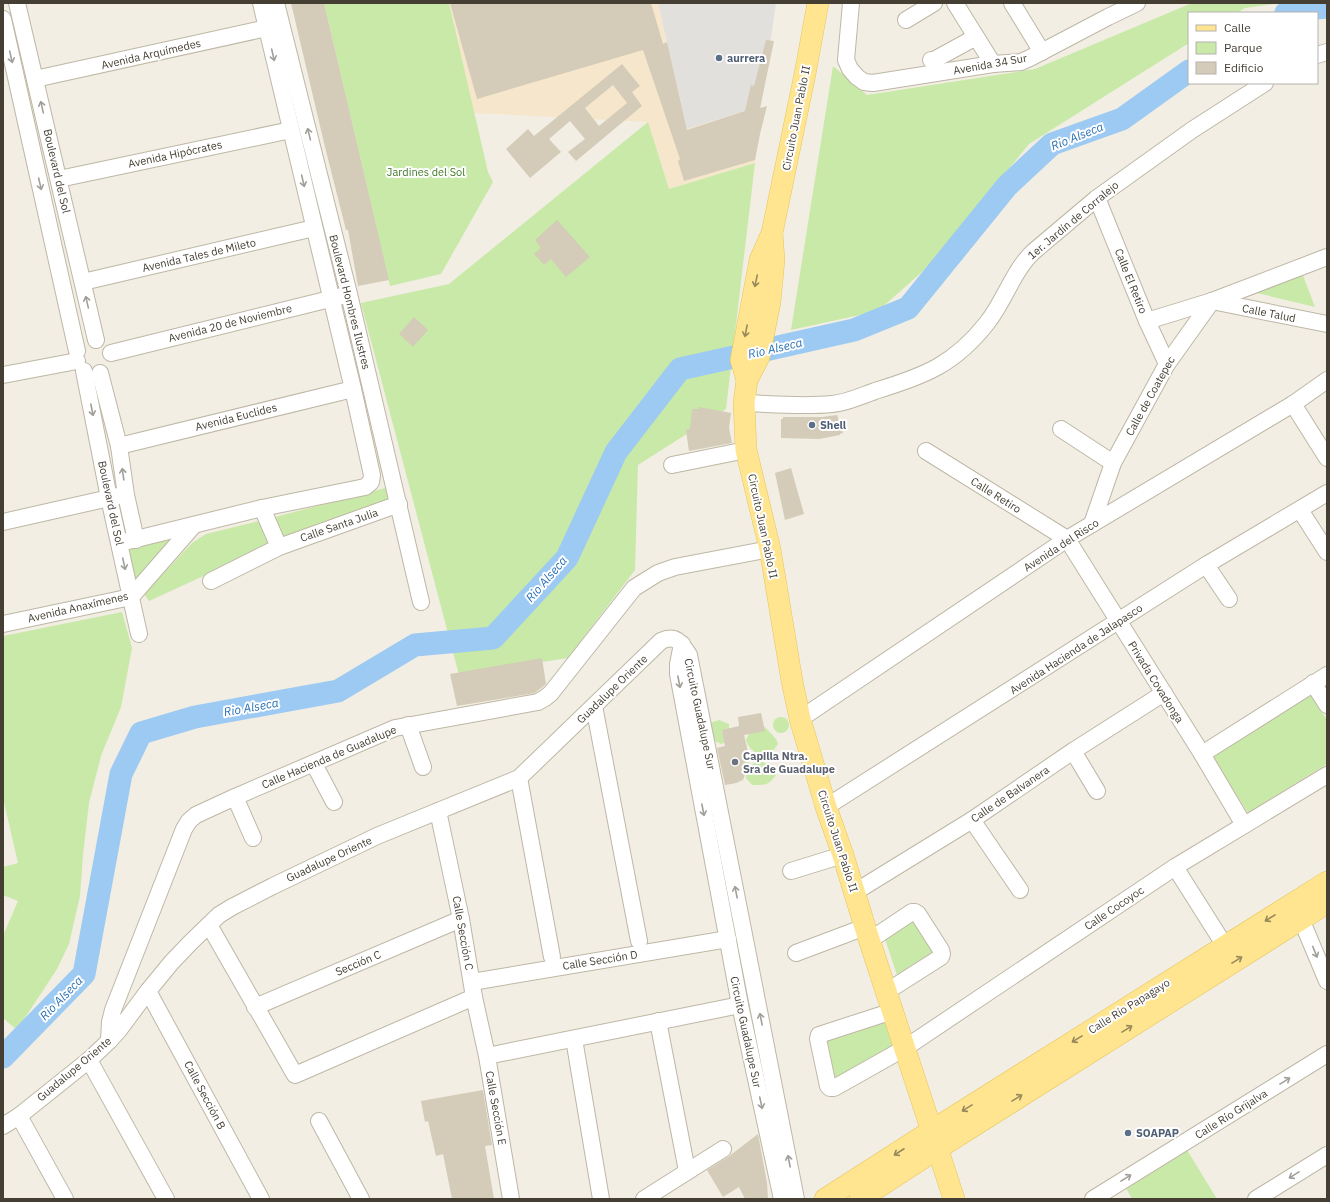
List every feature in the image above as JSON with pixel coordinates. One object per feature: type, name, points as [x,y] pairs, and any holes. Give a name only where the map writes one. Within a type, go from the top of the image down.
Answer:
[{"type":"main road","name":"Circuito Juan Pablo II","points":[[818,3],[772,233],[774,260],[761,302],[750,358],[744,403],[746,450],[770,549],[792,681],[800,719],[826,807],[843,855],[867,934],[954,1199]]},
{"type":"main road","name":"Calle Río Papagayo","points":[[934,1140],[1297,912],[1327,882]]},
{"type":"main road","name":"Calle Río Papagayo","points":[[934,1140],[1225,946],[1297,912],[1327,903]]},
{"type":"main road","points":[[825,1199],[934,1140]]},
{"type":"main road","points":[[860,1199],[934,1140]]},
{"type":"street","name":"Boulevard del Sol","points":[[17,3],[96,340]]},
{"type":"street","name":"Boulevard Hombres Ilustres","points":[[261,3],[353,388],[372,475],[370,482],[365,486],[262,508]]},
{"type":"street","name":"Boulevard Hombres Ilustres","points":[[276,3],[349,294],[421,602]]},
{"type":"street","name":"Avenida 34 Sur","points":[[851,3],[846,60],[850,69],[857,77],[864,82],[873,83],[993,64],[1021,62],[1137,3]]},
{"type":"street","points":[[906,20],[934,3]]},
{"type":"street","points":[[955,3],[993,64]]},
{"type":"street","points":[[1012,3],[1042,52]]},
{"type":"street","name":"Boulevard del Sol","points":[[3,19],[10,85],[29,133],[139,634]]},
{"type":"street","name":"Avenida Arquímedes","points":[[35,79],[267,28]]},
{"type":"street","points":[[930,60],[934,60],[976,37]]},
{"type":"street","name":"1er. Jardín de Corralejo","points":[[744,403],[817,406],[834,404],[913,379],[934,370],[953,358],[973,340],[988,322],[1028,256],[1097,198],[1192,130],[1263,84]]},
{"type":"street","points":[[29,133],[47,128]]},
{"type":"street","name":"Avenida Hipócrates","points":[[59,179],[291,130]]},
{"type":"street","name":"Calle El Retiro","points":[[1097,198],[1166,364]]},
{"type":"street","name":"Avenida Tales de Mileto","points":[[83,282],[314,228]]},
{"type":"street","points":[[54,245],[73,240]]},
{"type":"street","points":[[1147,321],[1212,301],[1327,257]]},
{"type":"street","name":"Avenida 20 de Noviembre","points":[[111,353],[349,294]]},
{"type":"street","name":"Calle Talud","points":[[1212,301],[1327,324]]},
{"type":"street","name":"Calle de Coatepec","points":[[1092,524],[1113,463],[1166,364],[1212,301]]},
{"type":"street","points":[[90,340],[96,340],[103,342],[108,347],[111,353],[111,358],[108,367],[100,373],[89,374],[80,361],[80,346],[90,340]]},
{"type":"street","points":[[3,375],[80,361]]},
{"type":"street","name":"Boulevard del Sol","points":[[100,373],[119,446],[126,495],[136,540]]},
{"type":"street","name":"Avenida del Risco","points":[[800,719],[1067,540],[1293,404],[1327,380]]},
{"type":"street","name":"Avenida Euclides","points":[[119,446],[353,388]]},
{"type":"street","points":[[1293,404],[1327,458]]},
{"type":"street","points":[[1061,429],[1113,463]]},
{"type":"street","points":[[672,465],[746,450]]},
{"type":"street","name":"Calle Retiro","points":[[926,451],[1067,540]]},
{"type":"street","name":"Avenida Hacienda de Jalapasco","points":[[826,807],[1206,565],[1327,493]]},
{"type":"street","points":[[3,522],[126,495]]},
{"type":"street","name":"Calle Santa Julia","points":[[211,582],[279,546],[398,504]]},
{"type":"street","points":[[120,544],[262,508],[279,546]]},
{"type":"street","points":[[1300,510],[1327,552]]},
{"type":"street","name":"Avenida Anaxímenes","points":[[3,624],[131,597],[194,525]]},
{"type":"street","name":"Privada Covadonga","points":[[1067,540],[1202,754],[1244,825]]},
{"type":"street","name":"Calle Hacienda de Guadalupe","points":[[109,1041],[110,1022],[114,1010],[184,829],[189,821],[196,815],[395,728],[538,702],[551,693],[634,588],[645,580],[658,573],[675,567],[770,549]]},
{"type":"street","points":[[1206,565],[1229,600]]},
{"type":"street","name":"Guadalupe Oriente","points":[[3,1126],[18,1116],[88,1060],[109,1041],[171,963],[208,925],[232,907],[377,836],[519,778],[661,641],[671,639],[677,640],[682,644]]},
{"type":"street","name":"Circuito Guadalupe Sur","points":[[682,644],[689,655],[796,1199]]},
{"type":"street","name":"Circuito Guadalupe Sur","points":[[682,644],[678,664],[678,674],[740,1005],[782,1199]]},
{"type":"street","points":[[1202,754],[1327,675]]},
{"type":"street","points":[[1313,683],[1327,705]]},
{"type":"street","name":"Calle de Balvanera","points":[[855,892],[972,820],[1073,751],[1164,693]]},
{"type":"street","name":"Calle Sección D","points":[[594,706],[639,941]]},
{"type":"street","points":[[408,725],[423,767]]},
{"type":"street","points":[[1073,751],[1097,791]]},
{"type":"street","points":[[314,764],[334,802]]},
{"type":"street","name":"Calle Cocoyoc","points":[[890,1002],[819,1035],[818,1039],[828,1086],[830,1088],[834,1088],[905,1048],[1175,867],[1327,775]]},
{"type":"street","name":"Calle Sección D","points":[[519,778],[552,957]]},
{"type":"street","points":[[235,797],[253,838]]},
{"type":"street","name":"Calle Sección C","points":[[438,811],[461,919],[473,989],[487,1056]]},
{"type":"street","points":[[972,820],[1020,890]]},
{"type":"street","points":[[711,849],[726,845]]},
{"type":"street","points":[[791,870],[843,855]]},
{"type":"street","points":[[1175,867],[1225,946]]},
{"type":"street","points":[[796,953],[867,934],[912,912],[915,912],[918,914],[941,950],[942,954],[941,957],[890,1002]]},
{"type":"street","points":[[1297,912],[1327,981]]},
{"type":"street","name":"Sección C","points":[[255,1007],[461,919]]},
{"type":"street","points":[[208,925],[295,1075],[473,989]]},
{"type":"street","name":"Calle Sección D","points":[[473,989],[728,939]]},
{"type":"street","name":"Calle Sección B","points":[[148,991],[261,1199]]},
{"type":"street","name":"Calle Sección E","points":[[512,1199],[487,1056],[740,1005]]},
{"type":"street","points":[[658,1021],[687,1171]]},
{"type":"street","points":[[574,1039],[601,1199]]},
{"type":"street","points":[[749,1047],[766,1044]]},
{"type":"street","name":"Calle Río Grijalva","points":[[1093,1199],[1327,1054]]},
{"type":"street","points":[[88,1060],[166,1199]]},
{"type":"street","points":[[18,1116],[65,1199]]},
{"type":"street","points":[[319,1121],[361,1199]]},
{"type":"street","points":[[644,1199],[723,1149]]},
{"type":"street","points":[[1256,1199],[1327,1155]]},
{"type":"shaded area","points":[[449,3],[658,3],[687,129],[761,106],[755,163],[669,189],[647,122],[474,113]]},
{"type":"shaded area","name":"aurrera","points":[[658,3],[776,3],[761,106],[687,129]]},
{"type":"green space","name":"Jardines del Sol","points":[[324,3],[449,3],[488,172],[493,182],[441,274],[390,286]]},
{"type":"green space","points":[[1192,3],[1282,3],[1245,8],[1239,12],[1188,12],[1188,44],[1029,144],[931,264],[878,311],[791,330],[833,66],[867,95],[1035,69]]},
{"type":"green space","points":[[648,122],[669,189],[755,163],[726,409],[638,465],[635,570],[568,658],[459,675],[361,303],[449,284]]},
{"type":"green space","points":[[1302,273],[1315,307],[1257,293]]},
{"type":"green space","points":[[389,487],[391,500],[281,539],[275,517]]},
{"type":"green space","points":[[259,521],[269,546],[149,601],[144,594],[192,543],[206,534]]},
{"type":"green space","points":[[177,534],[135,581],[127,549]]},
{"type":"green space","points":[[122,612],[132,648],[121,707],[101,756],[89,803],[80,896],[69,944],[57,969],[17,1030],[3,1018],[3,936],[18,901],[3,895],[3,867],[18,863],[3,798],[3,636]]},
{"type":"green space","points":[[1308,690],[1327,720],[1327,764],[1248,813],[1209,752]]},
{"type":"green space","points":[[778,717],[784,717],[789,722],[787,731],[784,733],[778,733],[773,728],[773,722]]},
{"type":"green space","points":[[719,720],[729,724],[729,733],[726,742],[721,744],[715,741],[709,734],[710,723]]},
{"type":"green space","points":[[765,727],[776,739],[778,744],[770,755],[755,752],[750,748],[746,740],[752,728]]},
{"type":"green space","points":[[746,743],[750,766],[758,761],[767,763],[776,775],[768,783],[763,785],[752,785],[746,778],[739,744]]},
{"type":"green space","points":[[915,914],[940,954],[899,981],[883,933]]},
{"type":"green space","points":[[890,1015],[899,1041],[831,1085],[821,1036]]},
{"type":"green space","points":[[1187,1150],[1217,1199],[1132,1199],[1126,1188]]},
{"type":"building","points":[[291,3],[324,3],[389,280],[358,286],[348,230],[346,230],[325,147]]},
{"type":"building","points":[[450,3],[651,3],[663,44],[667,42],[687,130],[745,111],[751,85],[754,86],[766,40],[774,41],[760,108],[767,106],[755,160],[684,181],[678,161],[680,159],[643,50],[477,99]]},
{"type":"building","points":[[622,64],[640,86],[632,92],[642,106],[576,161],[568,152],[585,139],[570,121],[549,139],[561,152],[530,178],[506,149],[528,129],[534,136]],"holes":[[[613,85],[627,103],[599,126],[585,108]]]},
{"type":"building","points":[[557,220],[590,257],[566,277],[551,259],[544,265],[534,254],[541,248],[535,240]]},
{"type":"building","points":[[414,317],[428,330],[413,347],[399,334]]},
{"type":"building","points":[[699,407],[731,413],[729,428],[732,443],[689,451],[686,430],[690,429],[692,409],[699,409]]},
{"type":"building","name":"Shell","points":[[837,415],[843,433],[840,435],[819,439],[781,438],[781,419],[783,419],[783,417],[822,417]]},
{"type":"building","points":[[791,468],[804,514],[785,520],[775,473]]},
{"type":"building","points":[[542,658],[546,684],[535,693],[457,706],[450,674]]},
{"type":"building","points":[[761,713],[765,731],[744,735],[750,761],[743,763],[745,775],[743,780],[725,785],[717,748],[725,746],[722,730],[739,726],[738,717]]},
{"type":"building","points":[[483,1090],[492,1145],[485,1146],[494,1199],[452,1199],[443,1154],[436,1156],[428,1121],[425,1122],[421,1101]]},
{"type":"building","points":[[758,1134],[767,1183],[768,1199],[745,1199],[739,1187],[723,1197],[707,1170],[728,1157]]},
{"type":"waterway","name":"Rio Alseca","points":[[1288,12],[1292,10],[1327,7]]},
{"type":"waterway","name":"Rio Alseca","points":[[3,1057],[84,974],[121,774],[141,733],[195,717],[338,691],[415,645],[493,638],[567,558],[616,452],[680,369],[854,330],[908,308],[1007,186],[1052,144],[1122,119],[1188,72]]},
{"type":"place","name":"aurrera","points":[[719,58]]},
{"type":"place","name":"Shell","points":[[812,425]]},
{"type":"place","name":"Capilla Ntra. Sra de Guadalupe","points":[[735,762]]},
{"type":"place","name":"SOAPAP","points":[[1128,1133]]}]
